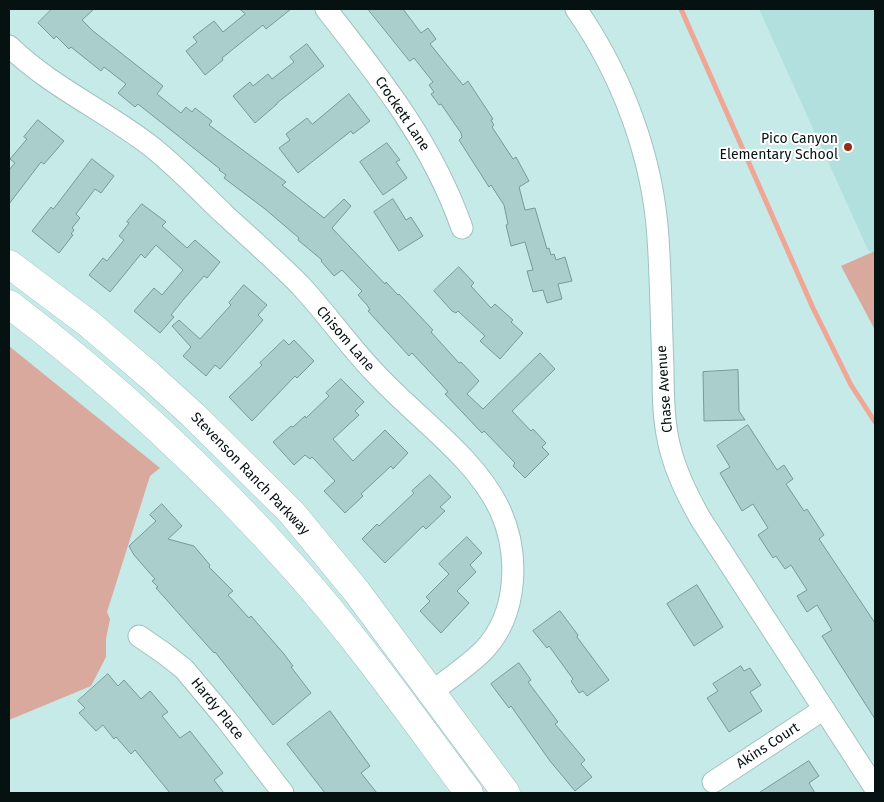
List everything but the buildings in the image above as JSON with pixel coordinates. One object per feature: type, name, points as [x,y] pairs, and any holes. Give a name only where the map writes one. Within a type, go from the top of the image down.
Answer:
[{"type":"main road","name":"Stevenson Ranch Parkway","points":[[9,264],[89,324],[124,353],[193,415],[292,513],[357,592],[506,793]]},
{"type":"main road","points":[[9,304],[57,340],[129,401],[271,542],[358,645],[469,793]]},
{"type":"street","name":"Crockett Lane","points":[[326,9],[391,94],[431,156],[444,181],[462,228]]},
{"type":"street","name":"Chase Avenue","points":[[576,9],[602,51],[620,90],[646,164],[654,202],[658,235],[664,405],[667,434],[685,491],[700,518],[875,788]]},
{"type":"street","name":"Chisom Lane","points":[[9,46],[23,60],[119,124],[153,148],[178,169],[300,285],[352,348],[378,376],[464,459],[486,486],[500,511],[512,559],[512,583],[507,609],[495,634],[484,650],[431,692]]},
{"type":"street","name":"Hardy Place","points":[[139,636],[184,669],[226,719],[283,793]]},
{"type":"street","name":"Akins Court","points":[[713,782],[824,709]]},
{"type":"shaded area","name":"Pico Canyon Elementary School","points":[[759,9],[875,9],[875,254],[868,250]]},
{"type":"shaded area","points":[[875,251],[875,330],[841,266]]},
{"type":"shaded area","points":[[9,346],[160,468],[150,476],[107,612],[110,619],[106,639],[106,657],[91,686],[9,720]]},
{"type":"waterway","points":[[681,9],[813,308],[851,385],[875,422]]},
{"type":"place","name":"Pico Canyon Elementary School","points":[[848,147]]}]
